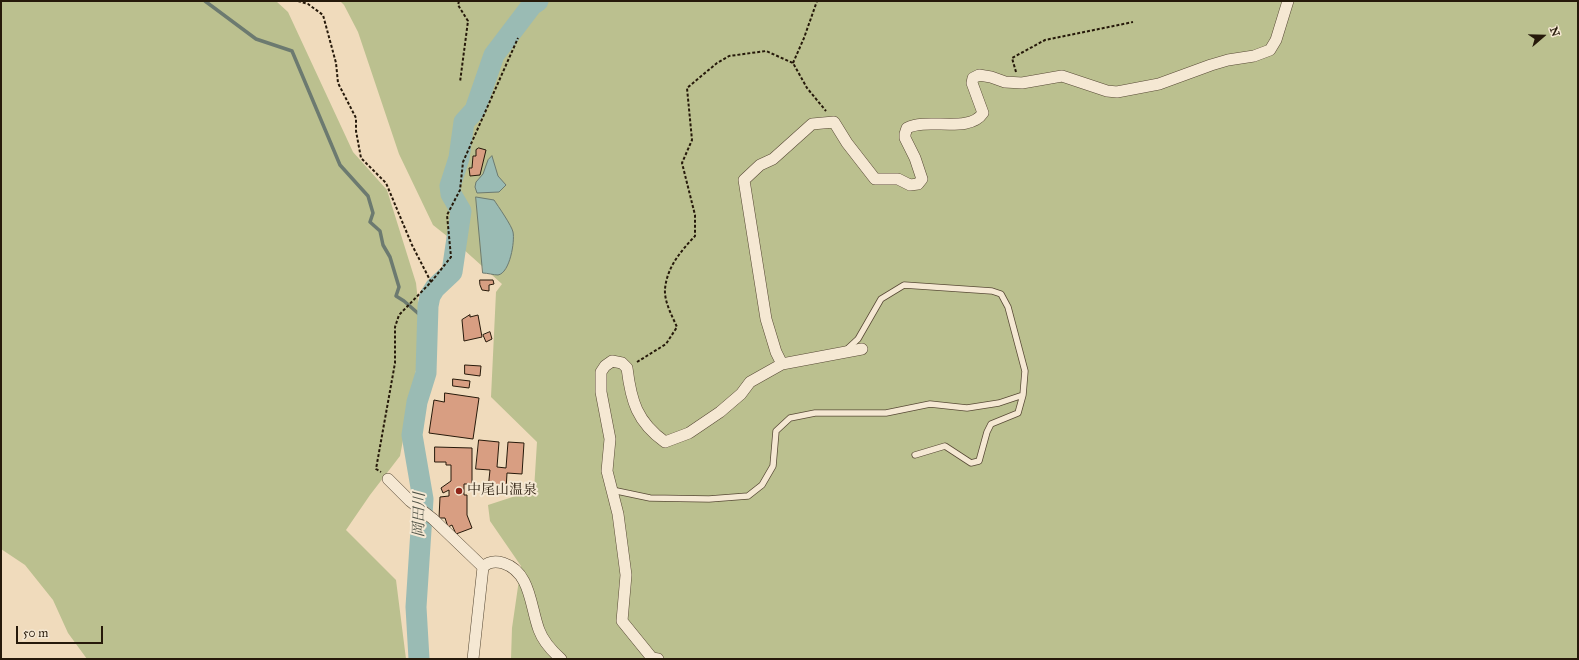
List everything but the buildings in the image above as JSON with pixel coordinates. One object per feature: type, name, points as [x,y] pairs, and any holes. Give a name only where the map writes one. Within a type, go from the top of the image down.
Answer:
[{"type":"street","points":[[782,364],[776,352],[766,318],[744,180],[760,166],[773,159],[812,124],[834,122],[847,143],[875,179],[898,179],[910,185],[918,184],[922,179],[921,172],[905,138],[907,128],[917,124],[955,125],[981,118],[984,113],[972,83],[973,78],[979,75],[1005,82],[1018,83],[1062,76],[1107,91],[1117,92],[1159,84],[1211,64],[1262,54],[1270,50],[1276,40],[1288,1]]},
{"type":"street","points":[[658,659],[652,658],[622,621],[626,575],[618,514],[607,471],[610,439],[601,392],[601,372],[612,362],[622,363],[627,368],[634,406],[652,433],[665,442],[689,433],[720,412],[741,394],[750,382],[782,364],[862,349]]},
{"type":"street","points":[[388,479],[410,501],[433,519],[483,567]]},
{"type":"street","points":[[473,659],[483,567],[486,564],[498,561],[509,565],[528,586],[539,631],[552,652],[561,659]]},
{"type":"lane","points":[[842,353],[858,338],[881,299],[904,285],[992,291],[1001,294],[1008,307],[1025,371],[1023,395],[1018,413],[991,424],[987,432],[979,461],[971,463],[945,446],[915,455]]},
{"type":"lane","points":[[612,490],[650,498],[709,499],[748,496],[762,485],[773,466],[776,431],[790,418],[815,413],[886,412],[930,404],[967,408],[999,403],[1023,395]]},
{"type":"path","points":[[298,1],[308,4],[323,15],[336,64],[338,83],[356,118],[356,131],[361,158],[386,183],[412,245],[431,282]]},
{"type":"path","points":[[458,1],[458,5],[468,21],[460,82]]},
{"type":"path","points":[[793,63],[804,38],[817,1]]},
{"type":"path","points":[[1018,83],[1012,58],[1045,40],[1133,22]]},
{"type":"path","points":[[388,479],[376,469],[395,363],[395,327],[399,315],[431,282],[451,257],[447,216],[460,190],[463,162],[518,38]]},
{"type":"path","points":[[627,368],[666,344],[677,327],[669,308],[665,290],[673,264],[695,236],[695,215],[682,163],[692,140],[687,88],[717,63],[728,56],[766,51],[793,63],[807,88],[834,122]]},
{"type":"green space","points":[[1,1],[276,1],[288,12],[353,152],[387,190],[416,283],[422,338],[400,456],[370,495],[346,530],[396,580],[406,659],[87,659],[68,633],[53,600],[25,565],[1,549]]},
{"type":"green space","points":[[340,1],[1578,1],[1578,659],[511,659],[512,628],[521,566],[490,521],[488,505],[534,490],[537,442],[491,397],[496,292],[502,284],[462,248],[433,225],[399,154],[358,32],[344,5]]},
{"type":"water","points":[[492,156],[498,176],[506,185],[499,192],[477,193],[475,187],[476,182],[483,174],[488,160]]},
{"type":"water","points":[[476,197],[494,200],[508,221],[513,232],[513,242],[509,263],[506,269],[498,275],[483,273]]},
{"type":"waterway","points":[[205,1],[256,39],[292,51],[340,165],[368,196],[373,213],[370,222],[380,231],[383,245],[390,257],[399,287],[396,296],[428,322]]},
{"type":"waterway","name":"岡田川","points":[[419,659],[416,607],[423,499],[412,435],[417,402],[426,373],[428,306],[430,296],[435,288],[452,272],[461,211],[451,194],[450,186],[459,158],[464,122],[475,110],[494,55],[532,5],[538,1]]},
{"type":"place","name":"中尾山温泉","points":[[459,491]]}]
